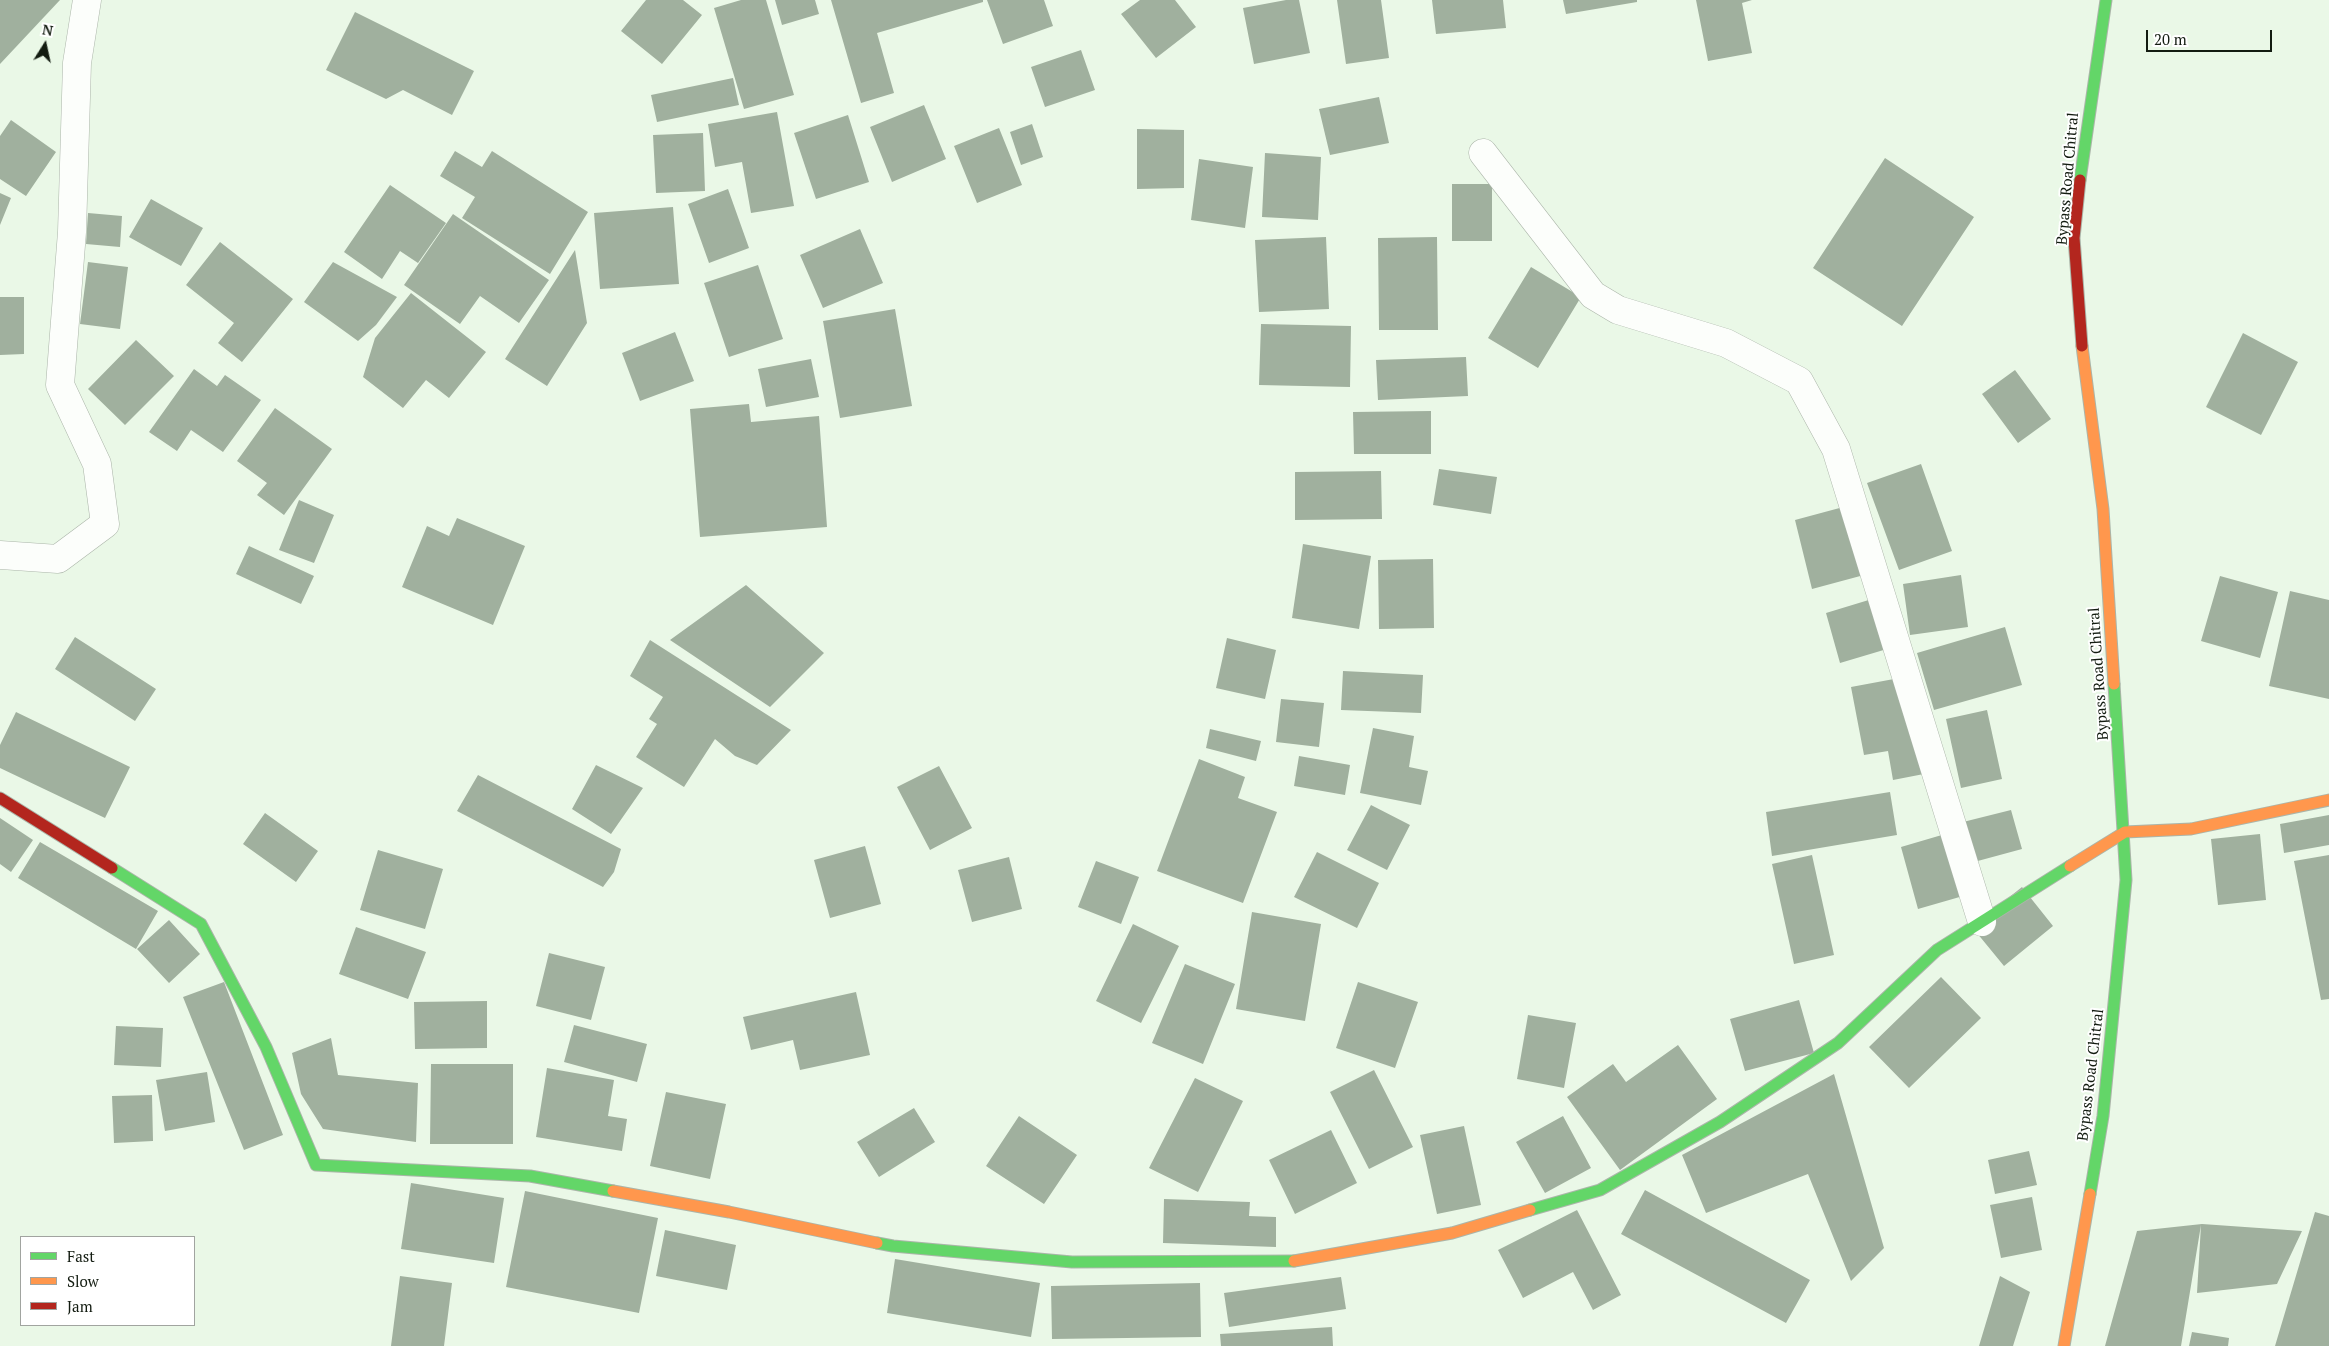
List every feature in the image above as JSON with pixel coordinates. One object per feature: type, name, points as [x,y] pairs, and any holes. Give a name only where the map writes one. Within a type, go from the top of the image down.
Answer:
[{"type":"street","points":[[0,555],[58,560],[105,524],[97,464],[60,385],[72,232],[77,63],[87,0]]},
{"type":"street","name":"Bypass Road Chitral","points":[[2064,1346],[2103,1116],[2126,880],[2125,832],[2103,508],[2083,354],[2074,238],[2082,156],[2106,0]]},
{"type":"street","points":[[1483,153],[1593,295],[1618,310],[1726,343],[1799,381],[1836,449],[1982,922]]},
{"type":"street","points":[[0,798],[201,924],[266,1047],[316,1165],[530,1176],[729,1212],[893,1246],[1072,1262],[1286,1263],[1452,1233],[1600,1190],[1720,1122],[1838,1043],[1937,950],[2125,832],[2191,829],[2329,800]]},
{"type":"building","points":[[0,0],[60,0],[0,64]]},
{"type":"building","points":[[646,0],[683,0],[702,15],[662,64],[621,31]]},
{"type":"building","points":[[741,0],[766,0],[794,95],[744,109],[714,8]]},
{"type":"building","points":[[775,0],[815,0],[819,14],[782,25]]},
{"type":"building","points":[[831,0],[983,0],[983,2],[877,33],[894,93],[861,103]]},
{"type":"building","points":[[987,0],[1044,0],[1053,26],[1003,44]]},
{"type":"building","points":[[1140,0],[1175,0],[1196,27],[1156,58],[1121,14]]},
{"type":"building","points":[[1286,0],[1299,0],[1310,53],[1254,64],[1243,8]]},
{"type":"building","points":[[1337,0],[1381,0],[1389,58],[1346,64]]},
{"type":"building","points":[[1432,0],[1503,0],[1506,28],[1436,34]]},
{"type":"building","points":[[1563,0],[1637,0],[1637,2],[1566,14]]},
{"type":"building","points":[[1696,0],[1752,0],[1742,3],[1752,53],[1708,61]]},
{"type":"building","points":[[355,12],[474,71],[452,115],[403,90],[386,99],[326,70]]},
{"type":"building","points":[[1081,50],[1095,90],[1045,107],[1031,67]]},
{"type":"building","points":[[733,78],[739,105],[657,122],[651,95]]},
{"type":"building","points":[[1379,97],[1389,143],[1330,155],[1319,109]]},
{"type":"building","points":[[924,105],[946,159],[892,182],[870,127]]},
{"type":"building","points":[[777,112],[794,206],[751,213],[742,162],[715,167],[708,124]]},
{"type":"building","points":[[848,115],[869,182],[816,199],[794,133]]},
{"type":"building","points":[[11,120],[56,152],[26,196],[0,179],[0,136]]},
{"type":"building","points":[[1032,124],[1043,157],[1021,165],[1010,132]]},
{"type":"building","points":[[999,128],[1022,185],[977,203],[954,146]]},
{"type":"building","points":[[1137,129],[1184,130],[1184,188],[1137,189]]},
{"type":"building","points":[[703,133],[705,191],[656,193],[653,135]]},
{"type":"building","points":[[455,151],[482,167],[492,151],[588,212],[550,274],[462,218],[475,197],[440,176]]},
{"type":"building","points":[[1265,153],[1321,157],[1318,220],[1262,217]]},
{"type":"building","points":[[1885,158],[1974,217],[1902,326],[1813,268]]},
{"type":"building","points":[[1199,159],[1253,167],[1245,228],[1191,220]]},
{"type":"building","points":[[1452,184],[1492,184],[1492,241],[1452,241]]},
{"type":"building","points":[[390,185],[446,223],[418,263],[400,251],[382,279],[344,252]]},
{"type":"building","points":[[728,189],[749,248],[709,263],[688,204]]},
{"type":"building","points":[[0,193],[11,198],[0,225]]},
{"type":"building","points":[[151,199],[203,228],[181,266],[129,237]]},
{"type":"building","points":[[673,207],[679,284],[600,289],[594,213]]},
{"type":"building","points":[[88,213],[122,216],[120,247],[86,244]]},
{"type":"building","points":[[453,214],[549,280],[519,323],[480,296],[460,324],[404,285]]},
{"type":"building","points":[[860,229],[883,283],[823,308],[800,255]]},
{"type":"building","points":[[1326,237],[1329,309],[1259,312],[1255,240]]},
{"type":"building","points":[[1437,237],[1438,330],[1379,330],[1378,238]]},
{"type":"building","points":[[220,242],[293,299],[242,362],[218,343],[234,323],[186,285]]},
{"type":"building","points":[[575,250],[587,323],[547,386],[505,359]]},
{"type":"building","points":[[88,262],[128,267],[120,329],[80,324]]},
{"type":"building","points":[[333,262],[397,297],[376,325],[358,341],[304,302]]},
{"type":"building","points":[[758,265],[783,339],[729,357],[704,283]]},
{"type":"building","points":[[1531,267],[1581,297],[1538,368],[1488,338]]},
{"type":"building","points":[[411,293],[486,352],[449,398],[426,380],[403,408],[363,377],[375,338]]},
{"type":"building","points":[[0,297],[24,297],[24,354],[0,355]]},
{"type":"building","points":[[895,309],[912,406],[840,418],[823,321]]},
{"type":"building","points":[[1261,324],[1351,326],[1350,387],[1259,385]]},
{"type":"building","points":[[675,332],[694,381],[640,401],[622,353]]},
{"type":"building","points":[[2243,333],[2298,362],[2261,435],[2206,407]]},
{"type":"building","points":[[136,340],[174,376],[125,425],[88,389]]},
{"type":"building","points":[[1466,357],[1468,396],[1378,400],[1376,360]]},
{"type":"building","points":[[811,359],[819,397],[766,407],[758,369]]},
{"type":"building","points":[[194,369],[217,386],[225,375],[261,400],[223,452],[191,430],[177,451],[149,432]]},
{"type":"building","points":[[2015,370],[2051,419],[2018,443],[1982,394]]},
{"type":"building","points":[[749,404],[751,422],[819,416],[827,527],[700,537],[690,409]]},
{"type":"building","points":[[275,408],[332,449],[284,515],[257,495],[267,483],[237,461]]},
{"type":"building","points":[[1431,411],[1431,454],[1354,454],[1353,412]]},
{"type":"building","points":[[1921,464],[1952,551],[1899,570],[1867,483]]},
{"type":"building","points":[[1439,469],[1497,477],[1491,514],[1433,505]]},
{"type":"building","points":[[1381,471],[1382,519],[1295,520],[1295,472]]},
{"type":"building","points":[[299,500],[334,515],[314,563],[279,550]]},
{"type":"building","points":[[1847,506],[1864,575],[1812,589],[1795,520]]},
{"type":"building","points":[[457,518],[525,546],[493,625],[402,587],[427,526],[449,536]]},
{"type":"building","points":[[1303,544],[1371,556],[1359,629],[1292,618]]},
{"type":"building","points":[[249,546],[314,576],[301,604],[236,574]]},
{"type":"building","points":[[1433,559],[1434,628],[1379,629],[1378,560]]},
{"type":"building","points":[[1961,575],[1968,627],[1910,635],[1903,584]]},
{"type":"building","points":[[2220,576],[2278,592],[2260,658],[2201,641]]},
{"type":"building","points":[[746,585],[824,653],[770,707],[670,640]]},
{"type":"building","points":[[2290,591],[2329,600],[2329,699],[2269,686]]},
{"type":"building","points":[[1872,599],[1887,649],[1840,663],[1826,613]]},
{"type":"building","points":[[2005,627],[2022,685],[1934,710],[1917,653]]},
{"type":"building","points":[[75,637],[156,689],[135,721],[55,669]]},
{"type":"building","points":[[1227,638],[1276,650],[1265,699],[1216,688]]},
{"type":"building","points":[[650,640],[791,730],[757,765],[735,756],[715,739],[684,787],[636,757],[657,724],[649,719],[663,697],[630,676]]},
{"type":"building","points":[[1343,671],[1423,675],[1421,713],[1341,710]]},
{"type":"building","points":[[1910,676],[1929,773],[1893,780],[1888,751],[1864,755],[1851,687]]},
{"type":"building","points":[[1281,699],[1324,703],[1319,747],[1276,742]]},
{"type":"building","points":[[1987,710],[2002,779],[1961,788],[1946,719]]},
{"type":"building","points":[[16,712],[130,767],[105,818],[0,768],[0,745]]},
{"type":"building","points":[[1373,728],[1414,736],[1409,767],[1428,771],[1421,805],[1360,793]]},
{"type":"building","points":[[1210,729],[1261,741],[1256,761],[1206,748]]},
{"type":"building","points":[[1299,756],[1350,765],[1345,795],[1294,786]]},
{"type":"building","points":[[1199,759],[1245,777],[1238,798],[1277,812],[1243,903],[1157,871]]},
{"type":"building","points":[[596,765],[643,788],[611,834],[572,809]]},
{"type":"building","points":[[939,766],[972,828],[930,850],[897,787]]},
{"type":"building","points":[[478,775],[621,849],[614,872],[603,887],[457,811]]},
{"type":"building","points":[[1890,792],[1897,835],[1772,856],[1766,812]]},
{"type":"building","points":[[1371,805],[1410,825],[1387,870],[1347,850]]},
{"type":"building","points":[[2011,810],[2022,849],[1974,862],[1963,822]]},
{"type":"building","points":[[265,813],[318,851],[296,882],[243,844]]},
{"type":"building","points":[[2329,815],[2329,845],[2284,853],[2280,824]]},
{"type":"building","points":[[0,818],[33,840],[11,872],[0,864]]},
{"type":"building","points":[[1952,832],[1970,894],[1918,909],[1901,847]]},
{"type":"building","points":[[2260,834],[2266,900],[2218,905],[2211,839]]},
{"type":"building","points":[[40,842],[158,911],[136,949],[18,878]]},
{"type":"building","points":[[865,846],[881,904],[830,918],[814,860]]},
{"type":"building","points":[[378,850],[443,869],[425,929],[360,910]]},
{"type":"building","points":[[1317,852],[1379,883],[1357,928],[1294,897]]},
{"type":"building","points":[[1812,855],[1834,955],[1794,964],[1772,864]]},
{"type":"building","points":[[2329,855],[2329,999],[2321,1000],[2294,861]]},
{"type":"building","points":[[1009,857],[1022,909],[972,922],[958,870]]},
{"type":"building","points":[[1096,861],[1139,877],[1121,924],[1078,907]]},
{"type":"building","points":[[2022,887],[2053,926],[2004,966],[1972,927]]},
{"type":"building","points":[[1252,912],[1321,924],[1305,1021],[1236,1009]]},
{"type":"building","points":[[169,920],[200,954],[169,983],[137,949]]},
{"type":"building","points":[[1133,924],[1179,946],[1141,1023],[1096,1001]]},
{"type":"building","points":[[356,927],[426,952],[408,999],[339,974]]},
{"type":"building","points":[[549,953],[605,967],[591,1020],[536,1006]]},
{"type":"building","points":[[1185,964],[1235,984],[1203,1064],[1152,1043]]},
{"type":"building","points":[[1941,977],[1981,1018],[1909,1088],[1869,1047]]},
{"type":"building","points":[[224,982],[283,1135],[244,1150],[183,997]]},
{"type":"building","points":[[1358,982],[1418,1002],[1395,1068],[1336,1048]]},
{"type":"building","points":[[856,992],[870,1055],[800,1070],[793,1040],[751,1050],[743,1017]]},
{"type":"building","points":[[1799,1000],[1814,1053],[1745,1071],[1730,1019]]},
{"type":"building","points":[[487,1001],[487,1048],[415,1049],[414,1002]]},
{"type":"building","points":[[1528,1015],[1576,1023],[1564,1088],[1517,1079]]},
{"type":"building","points":[[574,1025],[647,1044],[637,1082],[564,1062]]},
{"type":"building","points":[[116,1026],[163,1028],[161,1067],[114,1065]]},
{"type":"building","points":[[331,1038],[338,1075],[418,1083],[416,1142],[323,1129],[301,1094],[292,1053]]},
{"type":"building","points":[[1678,1045],[1717,1099],[1620,1170],[1567,1097],[1613,1064],[1626,1082]]},
{"type":"building","points":[[431,1064],[513,1064],[513,1144],[430,1144]]},
{"type":"building","points":[[547,1068],[614,1080],[608,1116],[627,1119],[622,1151],[536,1137]]},
{"type":"building","points":[[1374,1070],[1413,1147],[1369,1169],[1330,1092]]},
{"type":"building","points":[[207,1072],[215,1122],[165,1131],[156,1080]]},
{"type":"building","points":[[1834,1074],[1884,1248],[1851,1281],[1808,1174],[1706,1213],[1682,1155]]},
{"type":"building","points":[[1195,1078],[1243,1101],[1198,1192],[1149,1168]]},
{"type":"building","points":[[666,1092],[726,1104],[710,1179],[650,1166]]},
{"type":"building","points":[[152,1095],[153,1141],[114,1143],[112,1096]]},
{"type":"building","points":[[914,1108],[935,1142],[879,1177],[857,1142]]},
{"type":"building","points":[[1019,1116],[1077,1155],[1044,1204],[986,1166]]},
{"type":"building","points":[[1563,1116],[1591,1168],[1545,1193],[1516,1142]]},
{"type":"building","points":[[1464,1126],[1481,1205],[1437,1214],[1420,1135]]},
{"type":"building","points":[[1331,1130],[1357,1183],[1295,1214],[1269,1160]]},
{"type":"building","points":[[2029,1151],[2037,1185],[1995,1194],[1988,1160]]},
{"type":"building","points":[[411,1183],[504,1198],[494,1263],[401,1249]]},
{"type":"building","points":[[1645,1190],[1810,1280],[1786,1323],[1621,1234]]},
{"type":"building","points":[[525,1191],[658,1218],[639,1313],[506,1287]]},
{"type":"building","points":[[2032,1197],[2042,1250],[2001,1258],[1990,1205]]},
{"type":"building","points":[[1164,1199],[1250,1202],[1249,1216],[1276,1217],[1276,1247],[1163,1243]]},
{"type":"building","points":[[1577,1210],[1621,1295],[1593,1310],[1573,1272],[1523,1298],[1498,1250]]},
{"type":"building","points":[[2315,1212],[2329,1216],[2329,1346],[2275,1346]]},
{"type":"building","points":[[2202,1224],[2302,1231],[2277,1284],[2197,1293],[2201,1225],[2181,1346],[2105,1346],[2137,1231]]},
{"type":"building","points":[[665,1230],[736,1245],[727,1290],[656,1276]]},
{"type":"building","points":[[895,1259],[1040,1283],[1031,1337],[887,1313]]},
{"type":"building","points":[[400,1276],[452,1283],[444,1346],[391,1346]]},
{"type":"building","points":[[2000,1276],[2030,1292],[2013,1346],[1979,1346]]},
{"type":"building","points":[[1341,1277],[1346,1309],[1229,1327],[1224,1293]]},
{"type":"building","points":[[1200,1283],[1201,1337],[1052,1339],[1051,1286]]},
{"type":"building","points":[[1332,1327],[1333,1346],[1221,1346],[1220,1334]]},
{"type":"building","points":[[2192,1332],[2229,1338],[2228,1346],[2189,1346]]},
{"type":"traffic: fast","points":[[2080,180],[2106,0]]},
{"type":"traffic: fast","points":[[2090,1194],[2103,1116],[2126,880],[2114,684]]},
{"type":"traffic: fast","points":[[1530,1210],[1600,1190],[1720,1122],[1838,1043],[1937,950],[2070,866]]},
{"type":"traffic: fast","points":[[112,868],[201,924],[266,1047],[316,1165],[530,1176],[613,1191]]},
{"type":"traffic: fast","points":[[877,1243],[1072,1262],[1294,1261]]},
{"type":"traffic: slow","points":[[2082,346],[2103,509],[2114,684]]},
{"type":"traffic: slow","points":[[2070,866],[2125,832],[2191,829],[2329,800]]},
{"type":"traffic: slow","points":[[613,1191],[729,1212],[877,1243]]},
{"type":"traffic: slow","points":[[2064,1346],[2090,1194]]},
{"type":"traffic: slow","points":[[1294,1261],[1452,1233],[1530,1210]]},
{"type":"traffic: jam","points":[[2080,180],[2074,238],[2082,346]]},
{"type":"traffic: jam","points":[[0,798],[112,868]]}]
